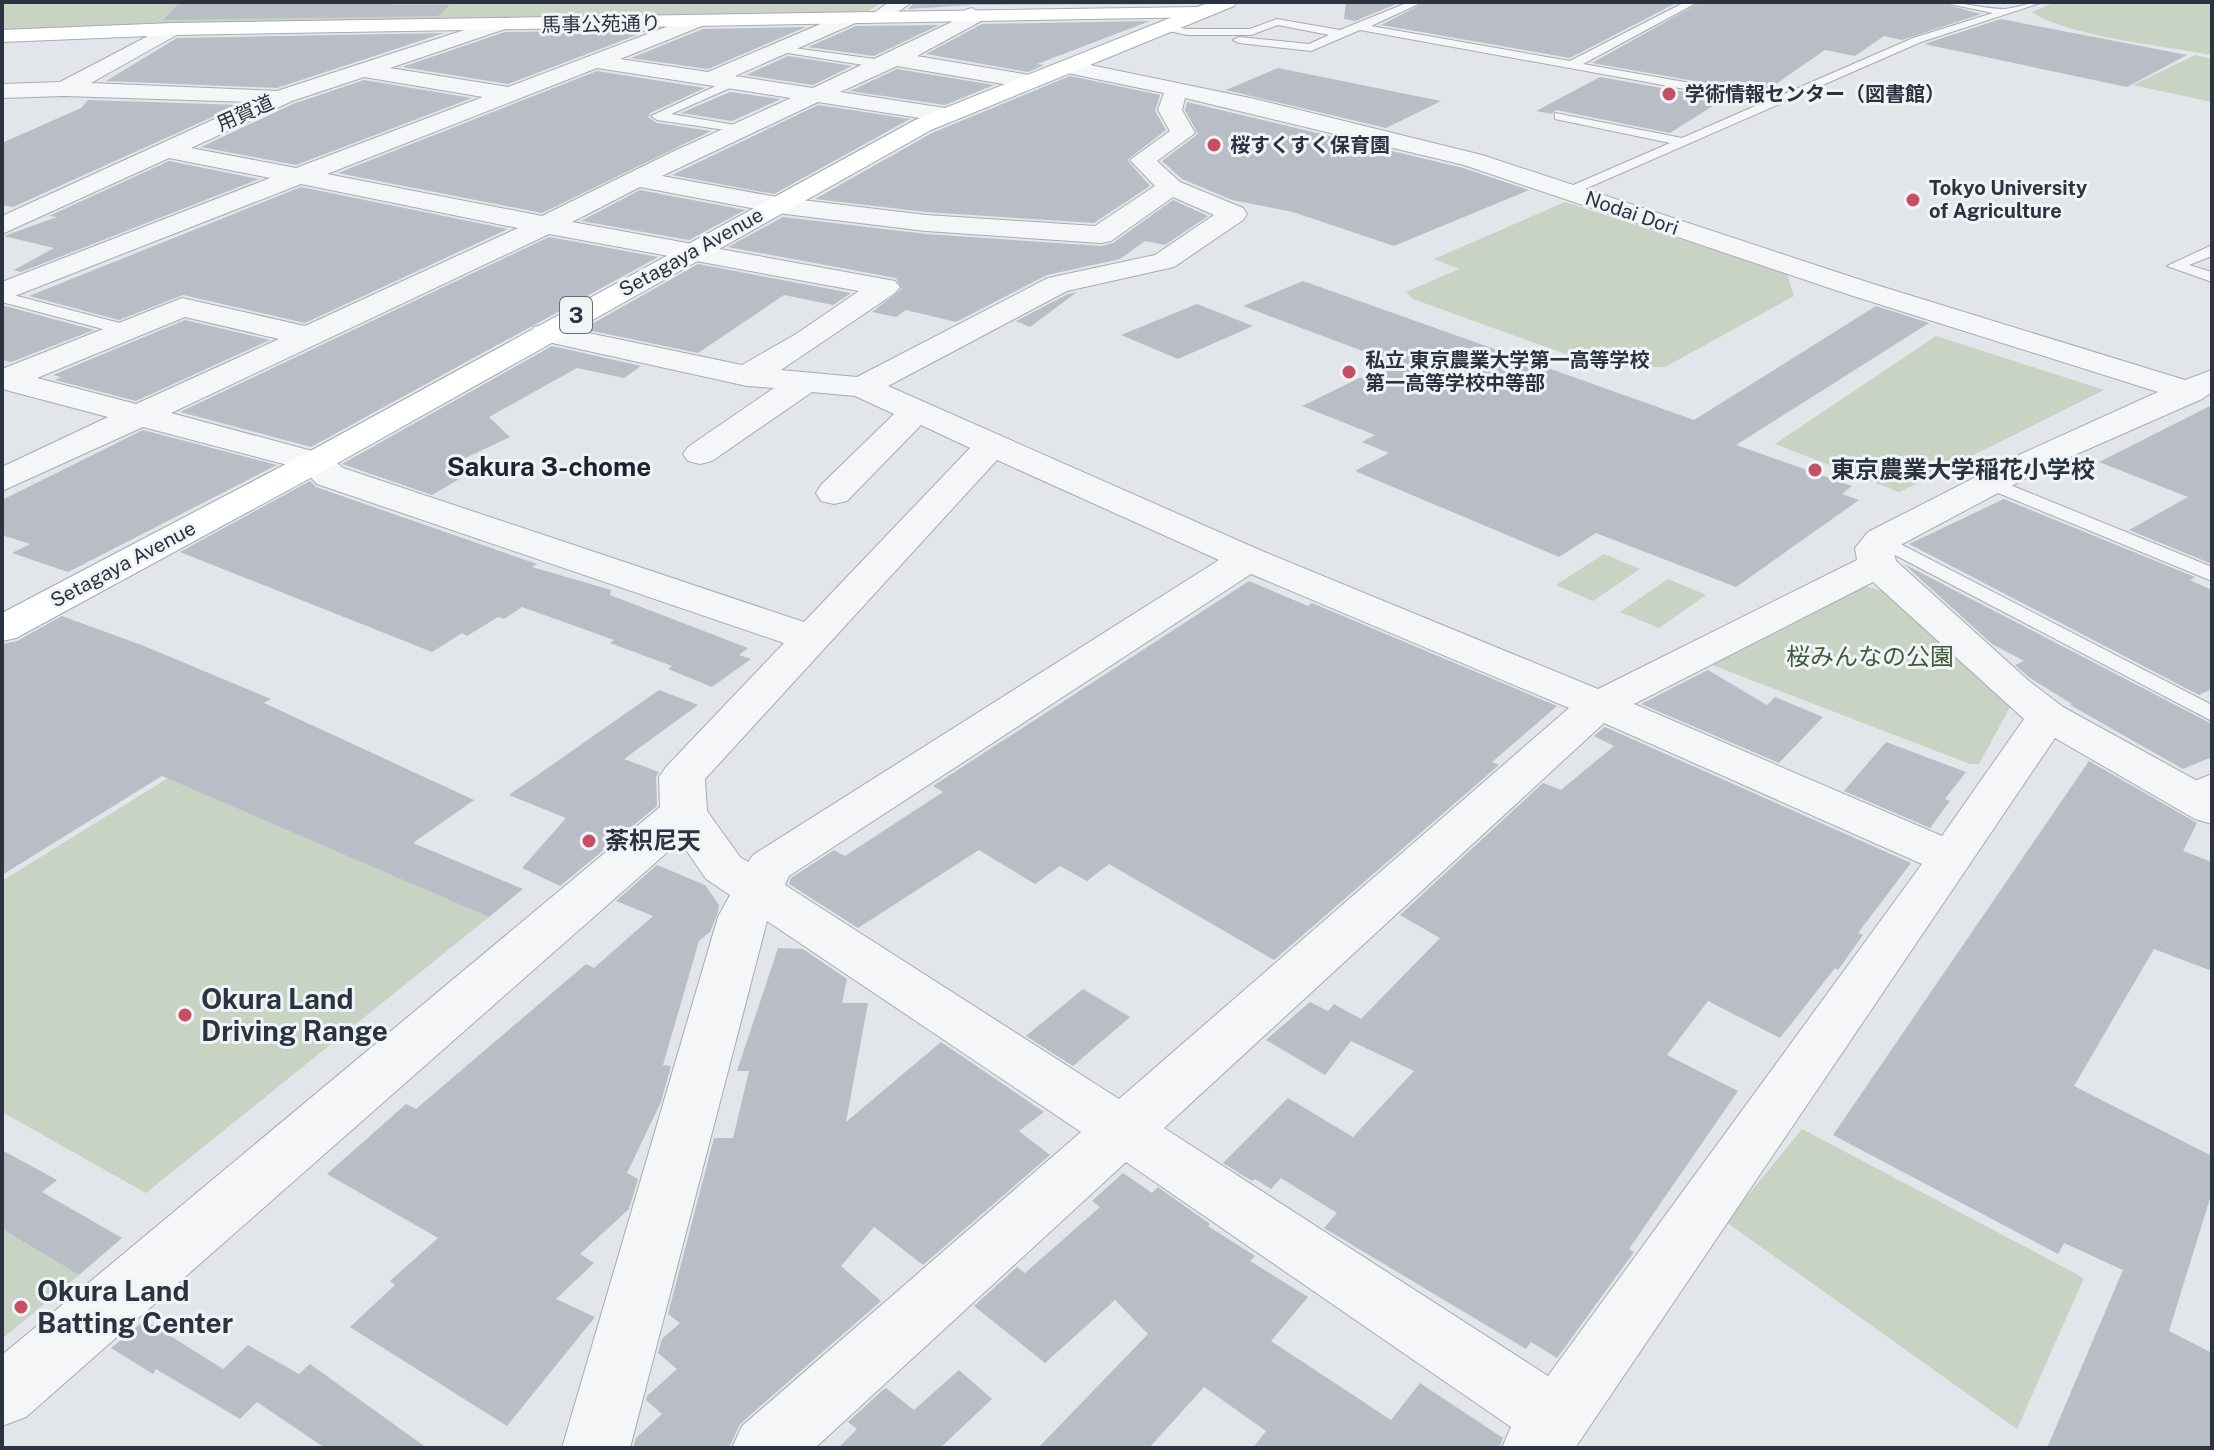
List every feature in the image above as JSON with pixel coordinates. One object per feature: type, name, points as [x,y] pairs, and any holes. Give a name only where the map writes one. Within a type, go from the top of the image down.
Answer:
[{"type":"main road","name":"Setagaya Avenue","points":[[2,629],[315,462],[688,253],[859,165],[945,115],[1227,2]]},
{"type":"main road","name":"馬事公苑通り","points":[[2,36],[173,29],[695,22],[972,14],[1200,13]]},
{"type":"street","points":[[878,17],[902,2]]},
{"type":"street","points":[[2,480],[889,61],[967,22],[974,17],[972,14]]},
{"type":"street","points":[[722,80],[779,49],[853,17]]},
{"type":"street","points":[[2,295],[695,22]]},
{"type":"street","name":"用賀道","points":[[2,226],[284,96],[498,25]]},
{"type":"street","points":[[64,89],[173,29]]},
{"type":"street","points":[[596,61],[945,115]]},
{"type":"street","points":[[889,61],[1027,81]]},
{"type":"street","name":"Nodai Dori","points":[[1066,66],[1417,145],[1860,289],[2201,386]]},
{"type":"street","points":[[363,70],[512,94]]},
{"type":"street","points":[[2,91],[64,89],[284,96]]},
{"type":"street","points":[[862,387],[1058,284],[1164,261],[1234,214],[1171,187],[1142,160],[1183,133],[1170,110],[1177,89]]},
{"type":"street","points":[[164,150],[688,253],[885,287],[807,341],[747,376]]},
{"type":"street","points":[[636,179],[777,205],[926,223],[1101,235],[1171,187]]},
{"type":"street","points":[[17,195],[62,197]]},
{"type":"street","points":[[4,379],[182,307],[307,336]]},
{"type":"street","points":[[545,333],[747,376],[862,387],[990,447],[1248,559],[1599,705],[1951,858]]},
{"type":"street","points":[[4,379],[315,462],[330,476],[814,639]]},
{"type":"street","points":[[700,454],[806,381]]},
{"type":"street","points":[[766,1448],[1599,705],[1879,552],[2033,461],[2201,386]]},
{"type":"street","points":[[834,493],[915,412]]},
{"type":"street","points":[[990,447],[682,777],[684,812],[723,868],[1125,1131],[1545,1433],[2048,716]]},
{"type":"street","points":[[1879,552],[2014,690],[2048,716],[2203,795]]},
{"type":"street","points":[[596,1448],[743,917],[770,866],[1248,559]]},
{"type":"street","points":[[2,1396],[684,812]]},
{"type":"lane","points":[[1218,33],[1234,39],[1311,48],[1418,2]]},
{"type":"lane","points":[[1572,65],[1693,2]]},
{"type":"lane","points":[[1945,2],[2008,11]]},
{"type":"lane","points":[[1569,192],[1917,40],[2038,2]]},
{"type":"lane","points":[[1162,28],[1218,33],[1251,32],[1277,22],[1341,34]]},
{"type":"lane","points":[[1359,27],[1778,102]]},
{"type":"lane","points":[[779,49],[889,61]]},
{"type":"lane","points":[[722,80],[657,116],[741,130]]},
{"type":"lane","points":[[1559,116],[1684,142]]},
{"type":"lane","points":[[2212,250],[2175,266],[2212,277]]},
{"type":"lane","points":[[2,295],[125,330]]},
{"type":"lane","points":[[1993,484],[2212,575]]},
{"type":"lane","points":[[1879,552],[2212,714]]},
{"type":"green space","points":[[2,2],[883,2],[866,12],[2,32]]},
{"type":"green space","points":[[2055,2],[2212,2],[2212,55],[2091,34],[2032,12]]},
{"type":"green space","points":[[2195,55],[2212,59],[2212,102],[2133,85]]},
{"type":"green space","points":[[1565,202],[1787,274],[1794,296],[1665,367],[1602,367],[1413,299],[1406,292],[1459,269],[1434,259]]},
{"type":"green space","points":[[1936,336],[2104,390],[1899,492],[1775,444]]},
{"type":"green space","points":[[1604,554],[1640,569],[1593,601],[1556,585]]},
{"type":"green space","points":[[1668,579],[1706,595],[1659,628],[1620,612]]},
{"type":"green space","name":"桜みんなの公園","points":[[1864,586],[1895,594],[2016,696],[1979,764],[1970,764],[1707,663]]},
{"type":"green space","name":"Okura Land Driving Range","points":[[168,778],[489,917],[146,1193],[2,1112],[2,881]]},
{"type":"green space","points":[[1802,1129],[2084,1278],[2017,1429],[1726,1222]]},
{"type":"green space","name":"Okura Land Batting Center","points":[[2,1229],[79,1275],[2,1339]]},
{"type":"building","points":[[180,2],[450,5],[438,16],[163,20]]},
{"type":"building","points":[[915,2],[1192,4],[971,5],[908,9]]},
{"type":"building","points":[[1346,2],[1401,2],[1355,21],[1344,19]]},
{"type":"building","points":[[1426,2],[1678,2],[1570,58],[1381,25]]},
{"type":"building","points":[[1701,2],[1937,2],[1981,14],[1902,40],[1884,36],[1855,56],[1825,50],[1763,93],[1592,63]]},
{"type":"building","points":[[2001,19],[2187,55],[2127,87],[1924,44]]},
{"type":"building","points":[[1150,21],[1037,64],[1044,65],[1028,72],[926,54],[982,24]]},
{"type":"building","points":[[939,25],[874,56],[808,47],[856,26]]},
{"type":"building","points":[[806,27],[708,69],[631,58],[703,29]]},
{"type":"building","points":[[650,30],[508,84],[402,67],[505,32]]},
{"type":"building","points":[[444,33],[277,88],[106,81],[177,38]]},
{"type":"building","points":[[788,56],[852,66],[813,85],[746,75]]},
{"type":"building","points":[[1278,68],[1441,101],[1386,128],[1226,90]]},
{"type":"building","points":[[897,69],[994,85],[945,105],[850,91]]},
{"type":"building","points":[[597,71],[705,88],[650,113],[648,117],[657,123],[711,131],[542,213],[338,173]]},
{"type":"building","points":[[1070,76],[1160,95],[1155,111],[1166,130],[1127,160],[1150,186],[1094,223],[926,212],[815,199],[932,133]]},
{"type":"building","points":[[1600,77],[1724,99],[1670,133],[1556,110],[1552,114],[1536,111]]},
{"type":"building","points":[[364,80],[472,98],[296,165],[201,147],[293,104]]},
{"type":"building","points":[[730,92],[781,99],[732,121],[681,113]]},
{"type":"building","points":[[88,100],[239,105],[13,207],[2,205],[2,143],[81,108]]},
{"type":"building","points":[[1187,102],[1463,168],[1529,190],[1394,246],[1293,212],[1232,200],[1182,179],[1162,161],[1198,134],[1185,110]]},
{"type":"building","points":[[818,105],[910,119],[774,194],[672,175]]},
{"type":"building","points":[[169,161],[259,179],[21,272],[14,270],[54,248],[4,236],[57,217],[49,216]]},
{"type":"building","points":[[301,187],[508,229],[305,323],[183,295],[119,320],[29,296]]},
{"type":"building","points":[[640,190],[745,210],[689,240],[581,221]]},
{"type":"building","points":[[1173,200],[1208,216],[1165,245],[1145,241],[1120,259],[1047,275],[956,322],[906,310],[896,317],[872,312],[902,289],[896,278],[728,247],[783,217],[926,234],[1102,246],[1113,243]]},
{"type":"building","points":[[549,237],[658,257],[311,447],[180,412]]},
{"type":"building","points":[[698,264],[851,293],[833,305],[784,295],[698,353],[583,329]]},
{"type":"building","points":[[1303,281],[1694,420],[1876,306],[1929,323],[1736,445],[1852,486],[1842,494],[1859,500],[1736,587],[1596,533],[1559,557],[1355,471],[1389,453],[1362,442],[1375,435],[1302,406],[1392,362],[1243,306]]},
{"type":"building","points":[[1077,292],[1030,327],[1016,321],[1068,294]]},
{"type":"building","points":[[1197,304],[1253,326],[1178,359],[1121,335]]},
{"type":"building","points":[[2,307],[94,330],[11,362],[2,360]]},
{"type":"building","points":[[185,320],[270,340],[136,401],[55,380],[61,377],[53,375]]},
{"type":"building","points":[[552,346],[641,366],[624,378],[577,368],[489,417],[510,437],[459,461],[480,467],[432,495],[342,464]]},
{"type":"building","points":[[2212,405],[2212,564],[2129,530],[2188,497],[2099,462]]},
{"type":"building","points":[[143,430],[277,465],[68,572],[12,553],[30,544],[2,535],[2,500]]},
{"type":"building","points":[[310,481],[316,487],[537,564],[532,567],[611,590],[610,595],[748,648],[739,655],[751,659],[712,687],[668,669],[672,666],[610,643],[614,640],[522,607],[467,636],[462,633],[432,652],[180,552]]},
{"type":"building","points":[[2004,499],[2195,577],[2190,580],[2212,590],[2212,689],[2199,695],[1909,544]]},
{"type":"building","points":[[1904,564],[2212,724],[2212,757],[2183,769],[2070,705],[2030,678],[2015,665],[2024,661],[1992,644]]},
{"type":"building","points":[[1249,581],[1308,606],[1312,603],[1557,706],[1492,762],[1499,765],[1274,960],[1109,864],[1087,881],[1060,866],[1035,884],[979,850],[858,928],[789,884],[791,878],[834,850],[845,856],[943,792],[933,786]]},
{"type":"building","points":[[62,616],[271,699],[264,703],[474,800],[413,843],[523,889],[489,917],[162,776],[2,875],[2,644],[17,641]]},
{"type":"building","points":[[1708,670],[1767,705],[1775,697],[1823,717],[1779,763],[1641,704]]},
{"type":"building","points":[[659,690],[698,705],[624,759],[659,772],[656,777],[657,806],[560,886],[522,868],[566,818],[509,795]]},
{"type":"building","points":[[1605,727],[1911,863],[1858,933],[1863,935],[1838,970],[1835,968],[1780,1038],[1708,1001],[1667,1055],[1738,1091],[1629,1249],[1634,1252],[1557,1358],[1531,1342],[1526,1349],[1324,1228],[1337,1213],[1281,1178],[1271,1189],[1223,1163],[1288,1098],[1353,1137],[1414,1071],[1351,1041],[1325,1075],[1266,1040],[1310,1002],[1328,1011],[1334,1004],[1361,1019],[1440,938],[1400,915],[1543,783],[1561,790],[1614,746],[1594,736]]},
{"type":"building","points":[[1886,742],[1966,772],[1945,799],[1950,801],[1930,828],[1844,791]]},
{"type":"building","points":[[2089,761],[2197,823],[2183,851],[2212,862],[2212,971],[2154,949],[2074,1086],[2212,1156],[2212,1192],[2169,1331],[2212,1353],[2212,1448],[2047,1448],[2123,1270],[2064,1243],[2058,1254],[1833,1135]]},
{"type":"building","points":[[657,865],[705,885],[719,905],[718,912],[710,932],[699,941],[663,1065],[671,1066],[661,1102],[627,1173],[638,1179],[629,1209],[580,1254],[594,1263],[556,1299],[595,1317],[507,1426],[350,1327],[395,1285],[390,1281],[438,1238],[327,1174],[406,1104],[416,1109],[586,964],[594,968],[653,916],[616,901]]},
{"type":"building","points":[[778,948],[803,949],[847,979],[842,1003],[868,1003],[846,1122],[941,1042],[1044,1112],[1019,1131],[1050,1155],[923,1265],[874,1227],[841,1266],[881,1301],[740,1424],[729,1448],[633,1448],[636,1438],[662,1414],[646,1400],[647,1396],[677,1369],[658,1353],[662,1339],[680,1323],[668,1314],[714,1138],[733,1138],[749,1071],[737,1071]]},
{"type":"building","points":[[1083,989],[1130,1017],[1073,1066],[1026,1036]]},
{"type":"building","points":[[2,1150],[57,1180],[42,1192],[122,1238],[79,1275],[2,1229]]},
{"type":"building","points":[[1123,1173],[1152,1193],[1158,1187],[1210,1224],[1208,1226],[1255,1256],[1250,1261],[1308,1297],[1271,1341],[1391,1420],[1420,1383],[1503,1438],[1499,1448],[1253,1448],[1266,1431],[1204,1387],[1149,1448],[1038,1448],[1148,1334],[1115,1300],[1045,1363],[974,1306],[1017,1267],[1025,1273],[1100,1207],[1092,1201]]},
{"type":"building","points":[[145,1320],[223,1369],[248,1345],[299,1374],[310,1364],[427,1448],[325,1448],[257,1402],[240,1419],[156,1369],[153,1374],[111,1348]]},
{"type":"building","points":[[959,1370],[992,1399],[940,1448],[838,1448],[857,1429],[848,1422],[886,1388],[914,1410]]},
{"type":"place","name":"学術情報センター（図書館）","points":[[1669,94]]},
{"type":"place","name":"桜すくすく保育園","points":[[1214,145]]},
{"type":"place","name":"Tokyo University of Agriculture","points":[[1913,200]]},
{"type":"place","name":"私立 東京農業大学第一高等学校 第一高等学校中等部","points":[[1349,372]]},
{"type":"place","name":"東京農業大学稲花小学校","points":[[1815,470]]},
{"type":"place","name":"荼枳尼天","points":[[589,841]]},
{"type":"place","name":"Okura Land Driving Range","points":[[185,1015]]},
{"type":"place","name":"Okura Land Batting Center","points":[[21,1307]]},
{"type":"district","name":"Sakura 3-chome","points":[[549,467]]}]
